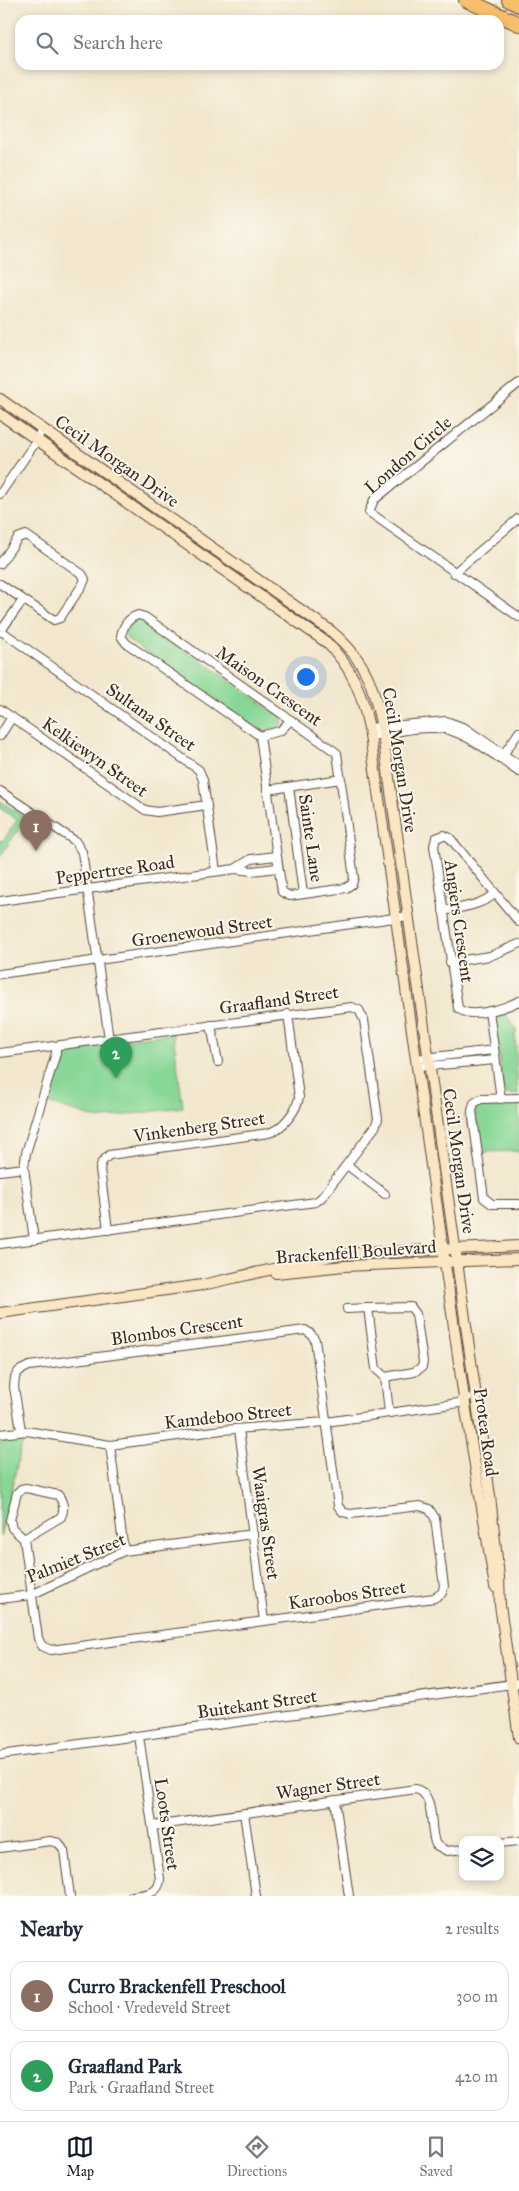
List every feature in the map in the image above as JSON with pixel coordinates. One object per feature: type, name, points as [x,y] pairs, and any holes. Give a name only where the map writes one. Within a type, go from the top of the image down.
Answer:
[{"type":"highway","points":[[466,0],[499,15]]},
{"type":"highway","points":[[509,0],[519,5]]},
{"type":"highway","points":[[504,17],[519,24]]},
{"type":"street","name":"London Circle","points":[[519,383],[372,503],[370,514],[519,617]]},
{"type":"street","name":"Cecil Morgan Drive","points":[[0,399],[340,639],[359,659],[371,681],[382,730],[457,1262]]},
{"type":"street","name":"Cecil Morgan Drive","points":[[0,414],[326,642],[342,658],[354,677],[362,694],[370,732],[446,1262]]},
{"type":"street","points":[[0,494],[37,440],[42,428]]},
{"type":"street","points":[[454,573],[519,518]]},
{"type":"street","points":[[0,564],[18,538],[26,535],[84,577],[83,584],[60,618],[56,620],[50,619],[0,584]]},
{"type":"street","points":[[0,631],[23,600]]},
{"type":"street","name":"Maison Crescent","points":[[138,615],[144,617],[291,720],[337,753],[354,881],[346,888],[290,896],[282,892],[277,868],[260,736],[126,643],[121,636],[123,629],[131,617],[138,615]]},
{"type":"street","name":"Sultana Street","points":[[0,631],[196,767],[202,776],[216,871]]},
{"type":"street","name":"Kelkiewyn Street","points":[[0,709],[145,810],[157,812],[207,805]]},
{"type":"street","points":[[0,736],[12,718]]},
{"type":"street","points":[[260,736],[280,731],[291,720]]},
{"type":"street","points":[[370,732],[446,721],[465,728],[514,764],[519,772]]},
{"type":"street","points":[[502,757],[519,732]]},
{"type":"street","points":[[514,764],[519,753]]},
{"type":"street","name":"Sainte Lane","points":[[267,790],[340,779]]},
{"type":"street","name":"Sainte Lane","points":[[289,787],[303,894]]},
{"type":"street","points":[[0,791],[80,846],[84,858],[109,1039]]},
{"type":"street","name":"Angiers Crescent","points":[[519,922],[450,838],[441,835],[436,838],[434,843],[458,1008],[467,1013],[489,1011],[519,1001]]},
{"type":"street","points":[[235,869],[251,859],[276,856]]},
{"type":"street","points":[[235,869],[252,871],[277,868]]},
{"type":"street","name":"Peppertree Road","points":[[0,901],[235,869]]},
{"type":"street","points":[[443,911],[472,906],[496,894]]},
{"type":"street","name":"Groenewoud Street","points":[[0,974],[408,916]]},
{"type":"street","points":[[450,962],[490,956],[519,944]]},
{"type":"street","name":"Graafland Street","points":[[0,1054],[348,1006],[356,1008],[363,1016],[378,1119],[375,1127],[322,1197],[312,1203],[0,1244]]},
{"type":"street","points":[[489,1011],[500,1099]]},
{"type":"street","name":"Vinkenberg Street","points":[[108,1230],[100,1169],[102,1162],[109,1155],[269,1133],[276,1131],[282,1125],[296,1106],[299,1097],[288,1014]]},
{"type":"street","points":[[212,1025],[218,1062]]},
{"type":"street","points":[[34,1240],[24,1168],[26,1153],[56,1053],[56,1046]]},
{"type":"street","points":[[417,1063],[460,1054],[494,1050]]},
{"type":"street","points":[[460,1054],[462,1063]]},
{"type":"street","points":[[428,1061],[462,1063],[495,1060]]},
{"type":"street","points":[[519,1098],[478,1100],[472,1108],[486,1201],[492,1204],[519,1204]]},
{"type":"street","points":[[347,1165],[385,1194]]},
{"type":"street","points":[[0,1171],[24,1168]]},
{"type":"street","name":"Brackenfell Boulevard","points":[[0,1313],[195,1286],[340,1254],[519,1246]]},
{"type":"street","name":"Brackenfell Boulevard","points":[[255,1274],[344,1266],[519,1259]]},
{"type":"street","name":"Protea Road","points":[[446,1262],[463,1403],[493,1577],[515,1684],[519,1738]]},
{"type":"street","name":"Protea Road","points":[[457,1262],[498,1559],[500,1605]]},
{"type":"street","points":[[348,1309],[409,1306],[416,1312],[423,1362],[422,1367],[414,1372],[385,1377]]},
{"type":"street","points":[[368,1308],[376,1369],[385,1377],[389,1412]]},
{"type":"street","name":"Blombos Crescent","points":[[21,1430],[14,1382],[18,1371],[29,1366],[301,1329],[311,1334],[315,1340],[326,1422]]},
{"type":"street","name":"Kamdeboo Street","points":[[0,1434],[21,1430],[110,1445],[238,1429],[326,1422],[477,1401]]},
{"type":"street","name":"Karoobos Street","points":[[24,1539],[38,1641],[45,1648],[51,1650],[438,1596],[443,1590],[444,1582],[435,1518],[429,1509],[420,1506],[350,1514],[339,1508],[326,1422]]},
{"type":"street","name":"Waaigras Street","points":[[238,1429],[264,1621]]},
{"type":"street","points":[[110,1445],[124,1551]]},
{"type":"street","points":[[26,1488],[58,1495],[62,1502],[63,1510],[61,1517],[24,1539],[12,1528],[10,1523],[19,1491],[26,1488]]},
{"type":"street","name":"Palmiet Street","points":[[0,1599],[31,1595],[124,1551],[253,1534]]},
{"type":"street","name":"Buitekant Street","points":[[0,1755],[515,1684]]},
{"type":"street","name":"Loots Street","points":[[132,1896],[151,1893],[159,1885],[160,1879],[140,1736]]},
{"type":"street","name":"Wagner Street","points":[[153,1826],[411,1789],[420,1790],[428,1800],[436,1845],[447,1851],[459,1850]]},
{"type":"street","points":[[335,1800],[349,1896]]},
{"type":"street","points":[[244,1813],[256,1896]]},
{"type":"street","points":[[504,1842],[519,1840]]},
{"type":"street","points":[[0,1848],[50,1841],[58,1844],[64,1851],[70,1896]]},
{"type":"green space","points":[[138,618],[280,716],[283,723],[278,728],[260,732],[127,639],[125,632],[132,621]]},
{"type":"green space","points":[[0,801],[26,818],[0,857],[0,840],[3,841],[17,820],[0,808]]},
{"type":"green space","points":[[504,1011],[517,1031],[515,1033],[518,1095],[507,1094],[503,1088],[494,1018],[496,1014]]},
{"type":"green space","points":[[173,1033],[183,1107],[98,1119],[45,1102],[60,1054],[65,1048]]},
{"type":"green space","points":[[519,1101],[519,1151],[480,1152],[475,1107],[479,1103]]},
{"type":"green space","points":[[23,1440],[0,1537],[0,1441]]},
{"type":"place","name":"Curro Brackenfell Preschool","points":[[36,851]]},
{"type":"place","name":"Graafland Park","points":[[116,1078]]}]
